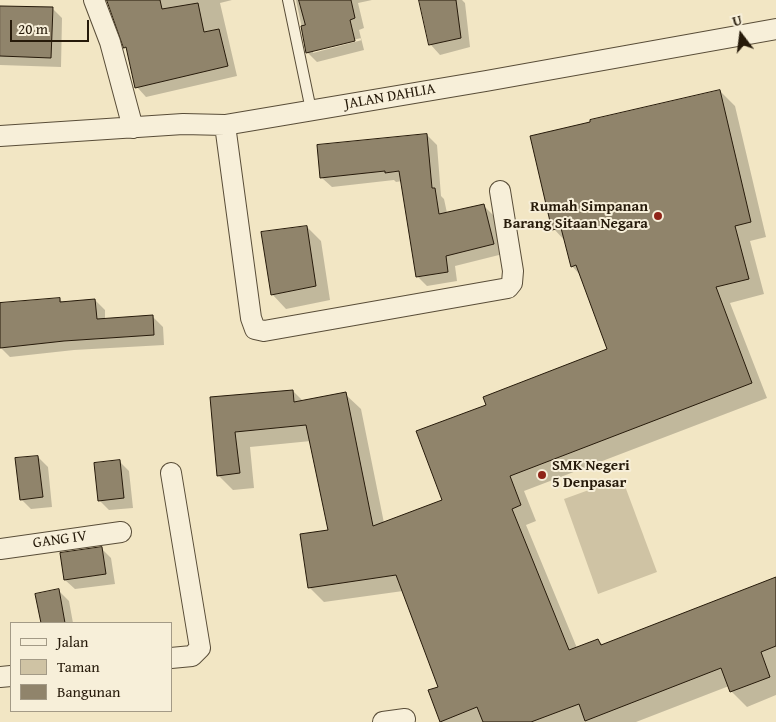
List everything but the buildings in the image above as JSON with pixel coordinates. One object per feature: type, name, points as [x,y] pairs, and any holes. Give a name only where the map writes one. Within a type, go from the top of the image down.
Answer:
[{"type":"street","points":[[94,0],[110,42],[134,128]]},
{"type":"street","name":"JALAN DAHLIA","points":[[0,136],[183,124],[226,125],[776,29]]},
{"type":"street","points":[[226,125],[251,318],[255,329],[264,331],[508,288],[512,283],[513,271],[500,191]]},
{"type":"street","points":[[171,473],[200,648],[192,656],[172,658]]},
{"type":"street","name":"GANG IV","points":[[0,549],[121,532]]},
{"type":"street","points":[[383,722],[405,719]]},
{"type":"lane","points":[[288,0],[311,110]]},
{"type":"green space","points":[[622,478],[657,572],[598,594],[564,499]]},
{"type":"place","name":"Rumah Simpanan Barang Sitaan Negara","points":[[658,216]]},
{"type":"place","name":"SMK Negeri 5 Denpasar","points":[[542,475]]}]
